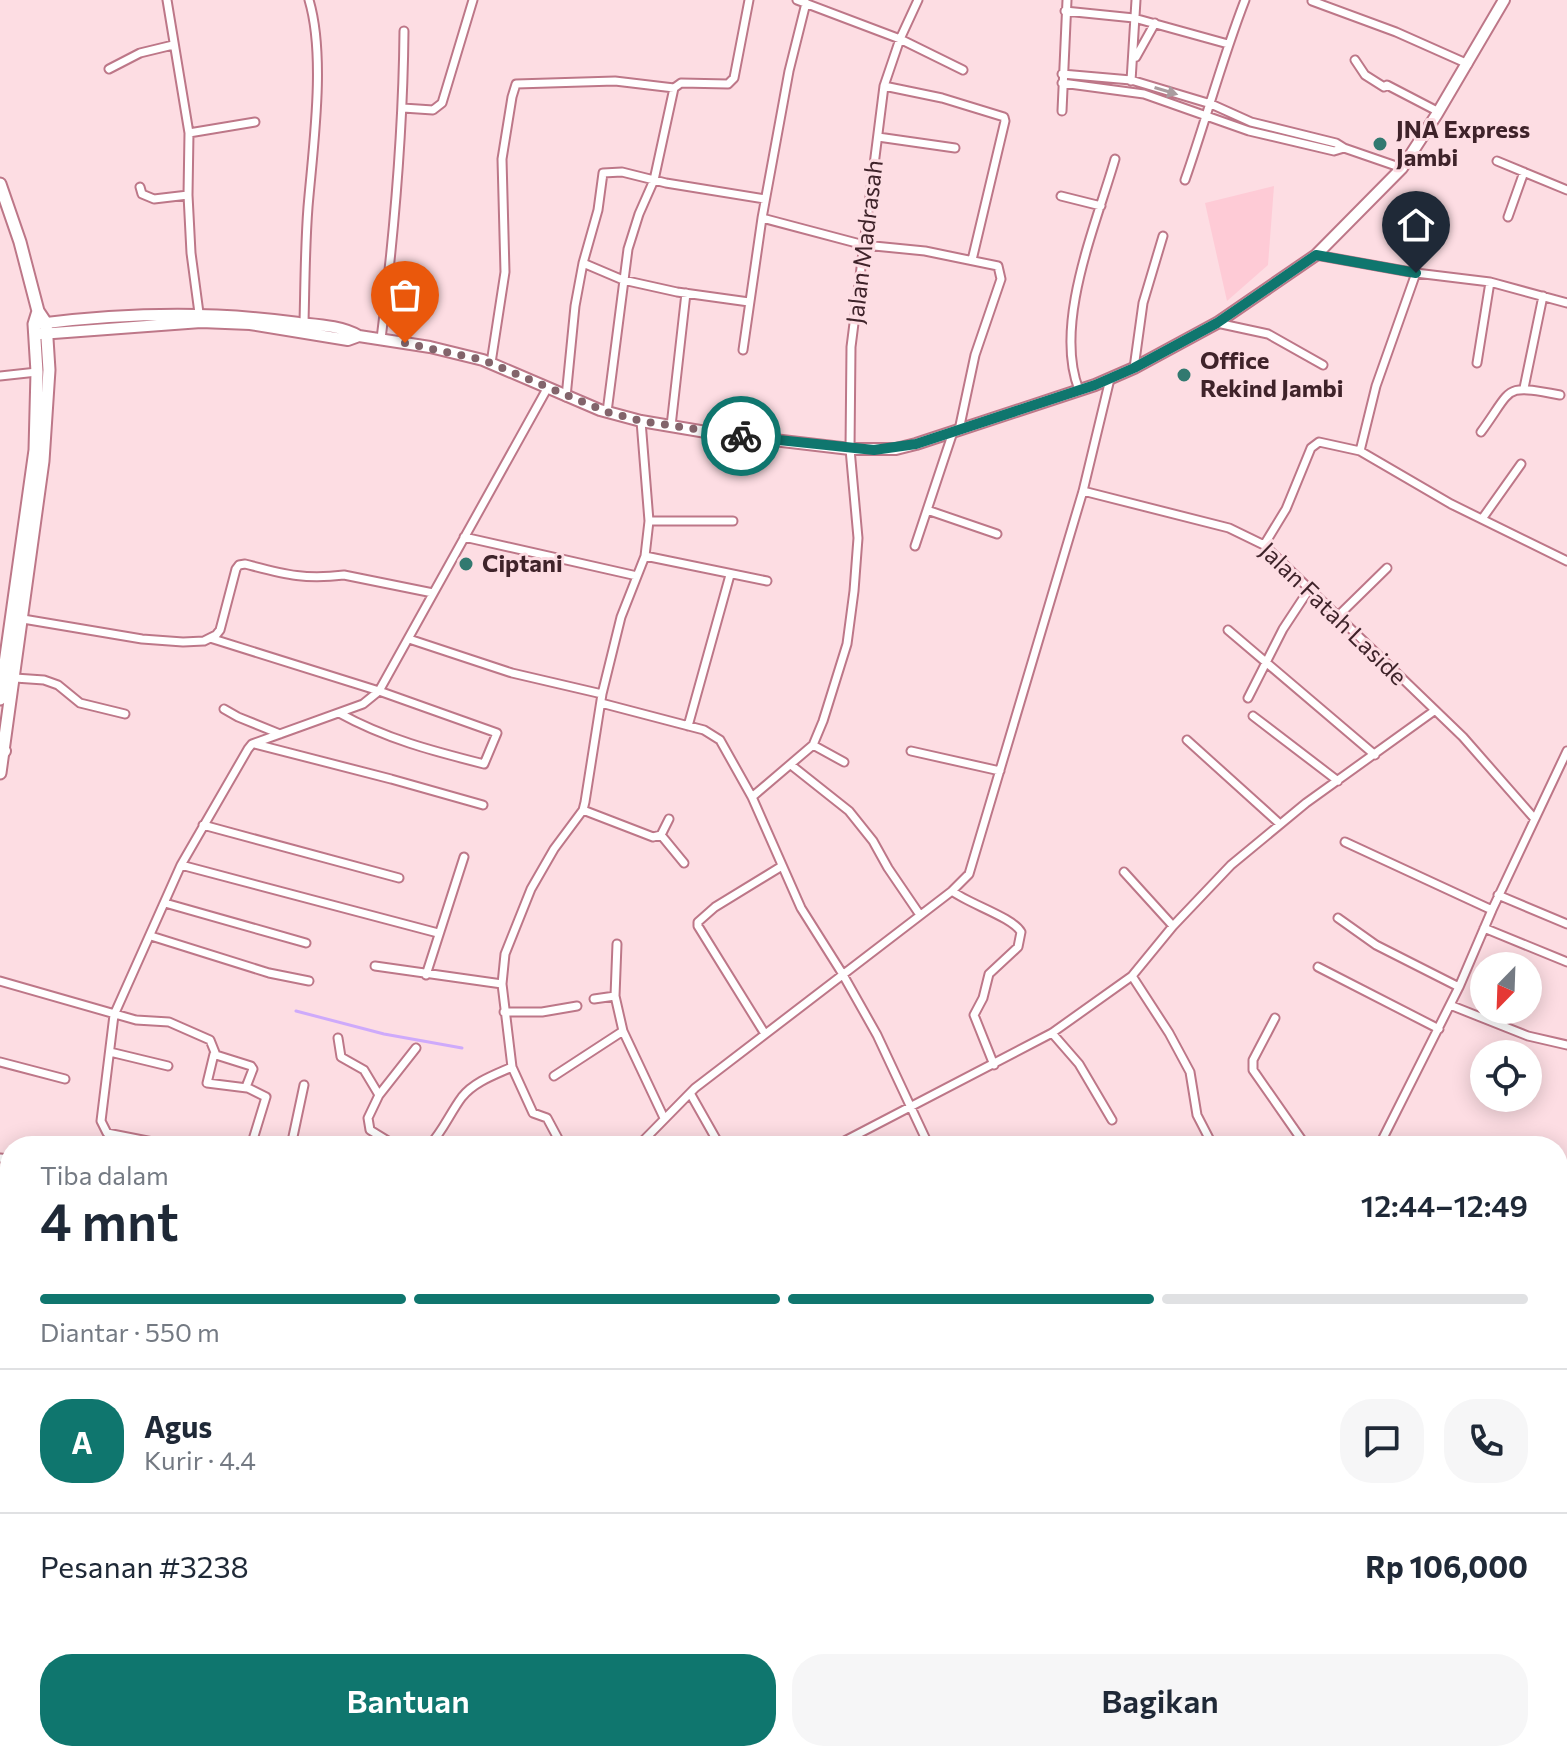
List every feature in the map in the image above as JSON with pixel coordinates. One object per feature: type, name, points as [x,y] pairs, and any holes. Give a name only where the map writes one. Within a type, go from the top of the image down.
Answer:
[{"type":"main road","points":[[41,329],[199,313],[304,323],[459,353],[491,363],[566,397],[641,421],[850,449],[896,449],[1079,390],[1134,368],[1217,323],[1316,255],[1402,168],[1439,112],[1504,0]]},
{"type":"main road","points":[[0,184],[20,242],[49,370],[44,460],[0,773]]},
{"type":"main road","points":[[41,329],[201,322],[250,324],[348,340],[359,336]]},
{"type":"main road","points":[[0,699],[35,450],[41,329]]},
{"type":"street","points":[[167,0],[189,133],[191,253],[199,313]]},
{"type":"street","points":[[304,323],[317,42],[309,0]]},
{"type":"street","points":[[403,108],[433,110],[442,103],[473,0]]},
{"type":"street","points":[[607,412],[628,249],[654,180],[674,88],[677,83],[728,84],[734,78],[749,0]]},
{"type":"street","name":"Jalan Madrasah","points":[[813,745],[847,644],[854,591],[858,538],[850,449],[851,347],[884,86],[900,39],[918,0]]},
{"type":"street","points":[[1062,111],[1067,0]]},
{"type":"street","points":[[1129,91],[1134,59],[1136,0]]},
{"type":"street","points":[[1185,180],[1245,0]]},
{"type":"street","points":[[1312,1],[1396,32],[1468,64]]},
{"type":"street","points":[[743,350],[765,199],[802,2],[900,39],[963,70]]},
{"type":"street","points":[[1065,11],[1134,18],[1228,44]]},
{"type":"street","points":[[1134,59],[1155,23]]},
{"type":"street","points":[[381,339],[393,243],[403,108],[404,31]]},
{"type":"street","points":[[109,69],[140,53],[173,45]]},
{"type":"street","points":[[1355,60],[1372,82],[1384,87],[1387,85],[1439,112]]},
{"type":"street","points":[[1062,78],[1131,80],[1211,104],[1251,122],[1336,143],[1402,168]]},
{"type":"street","points":[[1062,78],[1129,91],[1249,131],[1334,151],[1344,148]]},
{"type":"street","points":[[491,363],[505,272],[502,159],[516,84],[615,81],[674,88]]},
{"type":"street","points":[[884,86],[942,98],[1004,117],[972,260]]},
{"type":"street","points":[[189,133],[255,122]]},
{"type":"street","points":[[1249,131],[1251,122]]},
{"type":"street","points":[[878,137],[955,148]]},
{"type":"street","points":[[1079,390],[1070,358],[1075,299],[1088,242],[1115,159]]},
{"type":"street","points":[[1497,161],[1567,190]]},
{"type":"street","points":[[566,397],[583,263],[598,210],[603,173],[622,172],[765,199]]},
{"type":"street","points":[[1508,217],[1524,172]]},
{"type":"street","points":[[140,187],[142,194],[148,198],[188,195]]},
{"type":"street","points":[[1061,196],[1101,206]]},
{"type":"street","points":[[762,218],[864,245],[925,251],[998,266],[1001,273],[975,355],[956,431],[915,546]]},
{"type":"street","points":[[1134,368],[1143,303],[1163,236]]},
{"type":"street","points":[[1316,255],[1416,273],[1490,282],[1567,303]]},
{"type":"street","points":[[583,263],[623,280],[749,302]]},
{"type":"street","points":[[1360,451],[1376,386],[1416,273]]},
{"type":"street","points":[[1477,363],[1490,282]]},
{"type":"street","points":[[671,426],[686,293]]},
{"type":"street","points":[[1524,388],[1543,296]]},
{"type":"street","points":[[1217,323],[1268,334],[1323,365]]},
{"type":"street","points":[[0,376],[37,372]]},
{"type":"street","points":[[647,1136],[690,1093],[952,891],[969,874],[1083,491],[1110,379]]},
{"type":"street","points":[[118,1136],[104,1130],[101,1121],[114,1015],[181,865],[203,825],[252,744],[363,704],[379,691],[548,387]]},
{"type":"street","points":[[1481,432],[1508,393],[1515,389],[1560,395]]},
{"type":"street","points":[[557,1136],[547,1118],[533,1113],[512,1067],[502,984],[505,954],[531,889],[554,849],[583,810],[601,699],[621,617],[645,556],[649,521],[641,421]]},
{"type":"street","points":[[1264,545],[1286,509],[1315,444],[1329,444],[1360,451],[1451,504],[1567,561]]},
{"type":"street","points":[[1482,519],[1521,464]]},
{"type":"street","name":"Jalan Fatah Laside","points":[[1083,491],[1229,528],[1264,545],[1463,737],[1534,818]]},
{"type":"street","points":[[927,510],[997,534]]},
{"type":"street","points":[[649,521],[733,521]]},
{"type":"street","points":[[464,537],[637,576]]},
{"type":"street","points":[[645,556],[767,581]]},
{"type":"street","points":[[23,619],[142,639],[195,642],[210,638],[220,630],[239,565],[302,578],[344,575],[433,593]]},
{"type":"street","points":[[1338,616],[1387,568]]},
{"type":"street","points":[[688,726],[730,575]]},
{"type":"street","points":[[1248,698],[1265,660],[1310,588]]},
{"type":"street","points":[[1228,630],[1375,755]]},
{"type":"street","points":[[210,638],[379,691],[497,733],[484,764],[402,742],[339,713]]},
{"type":"street","points":[[409,639],[704,730],[720,740],[752,797],[815,932],[842,973],[925,1136]]},
{"type":"street","points":[[15,678],[44,680],[58,685],[80,703],[125,714]]},
{"type":"street","points":[[224,709],[280,734]]},
{"type":"street","points":[[855,1136],[1052,1033],[1132,976],[1173,926],[1231,865],[1280,824],[1434,711]]},
{"type":"street","points":[[1253,716],[1338,781]]},
{"type":"street","points":[[1187,740],[1280,824]]},
{"type":"street","points":[[252,744],[483,805]]},
{"type":"street","points":[[752,797],[813,745],[844,762]]},
{"type":"street","points":[[911,751],[1000,771]]},
{"type":"street","points":[[1384,1136],[1459,987],[1534,818],[1563,770],[1567,751]]},
{"type":"street","points":[[791,765],[849,811],[873,841],[920,915]]},
{"type":"street","points":[[583,810],[646,836],[661,835]]},
{"type":"street","points":[[661,835],[669,819]]},
{"type":"street","points":[[203,825],[399,878]]},
{"type":"street","points":[[661,835],[684,863]]},
{"type":"street","points":[[1345,842],[1492,910]]},
{"type":"street","points":[[426,975],[464,857]]},
{"type":"street","points":[[181,865],[438,933]]},
{"type":"street","points":[[765,1034],[698,922],[715,907],[782,866]]},
{"type":"street","points":[[1124,872],[1173,926]]},
{"type":"street","points":[[952,891],[975,906],[1014,923],[1021,932],[1018,947],[992,969],[974,1015],[994,1065]]},
{"type":"street","points":[[1498,895],[1567,924]]},
{"type":"street","points":[[165,903],[306,943]]},
{"type":"street","points":[[1338,918],[1376,945],[1459,987]]},
{"type":"street","points":[[1484,928],[1567,962]]},
{"type":"street","points":[[151,936],[269,973],[309,981]]},
{"type":"street","points":[[617,944],[615,996],[623,1031],[664,1118]]},
{"type":"street","points":[[375,966],[502,984]]},
{"type":"street","points":[[1318,967],[1439,1029]]},
{"type":"street","points":[[1132,976],[1190,1072],[1197,1115],[1208,1136]]},
{"type":"street","points":[[0,981],[114,1015],[150,1023],[169,1022],[210,1040],[214,1054],[207,1083],[247,1088],[266,1097],[254,1136]]},
{"type":"street","points":[[594,999],[615,996]]},
{"type":"street","points":[[1450,1005],[1528,1036],[1567,1045]]},
{"type":"street","points":[[504,1012],[542,1012],[577,1006]]},
{"type":"street","points":[[1275,1018],[1253,1060],[1253,1070],[1299,1136]]},
{"type":"street","points":[[554,1076],[623,1031]]},
{"type":"street","points":[[1052,1033],[1085,1073],[1112,1120]]},
{"type":"street","points":[[338,1038],[341,1057],[364,1070],[379,1095]]},
{"type":"street","points":[[380,1136],[368,1125],[370,1111],[416,1048]]},
{"type":"street","points":[[110,1052],[168,1066]]},
{"type":"street","points":[[214,1054],[253,1067],[247,1088]]},
{"type":"street","points":[[0,1062],[65,1079]]},
{"type":"street","points":[[437,1136],[459,1100],[469,1090],[512,1067]]},
{"type":"street","points":[[293,1136],[304,1085]]},
{"type":"street","points":[[690,1093],[714,1136]]},
{"type":"shaded area","points":[[1274,186],[1268,265],[1227,301],[1205,203]]},
{"type":"waterway","points":[[296,1011],[384,1034],[462,1048]]},
{"type":"way so far","points":[[405,343],[483,360],[607,412],[641,421],[741,436]]},
{"type":"place","name":"JNA Express Jambi","points":[[1380,144]]},
{"type":"place","name":"Office Rekind Jambi","points":[[1184,375]]},
{"type":"place","name":"Ciptani","points":[[466,564]]},
{"type":"route","points":[[741,436],[874,450],[896,449],[1053,400],[1134,368],[1217,323],[1316,255],[1416,273]]}]
